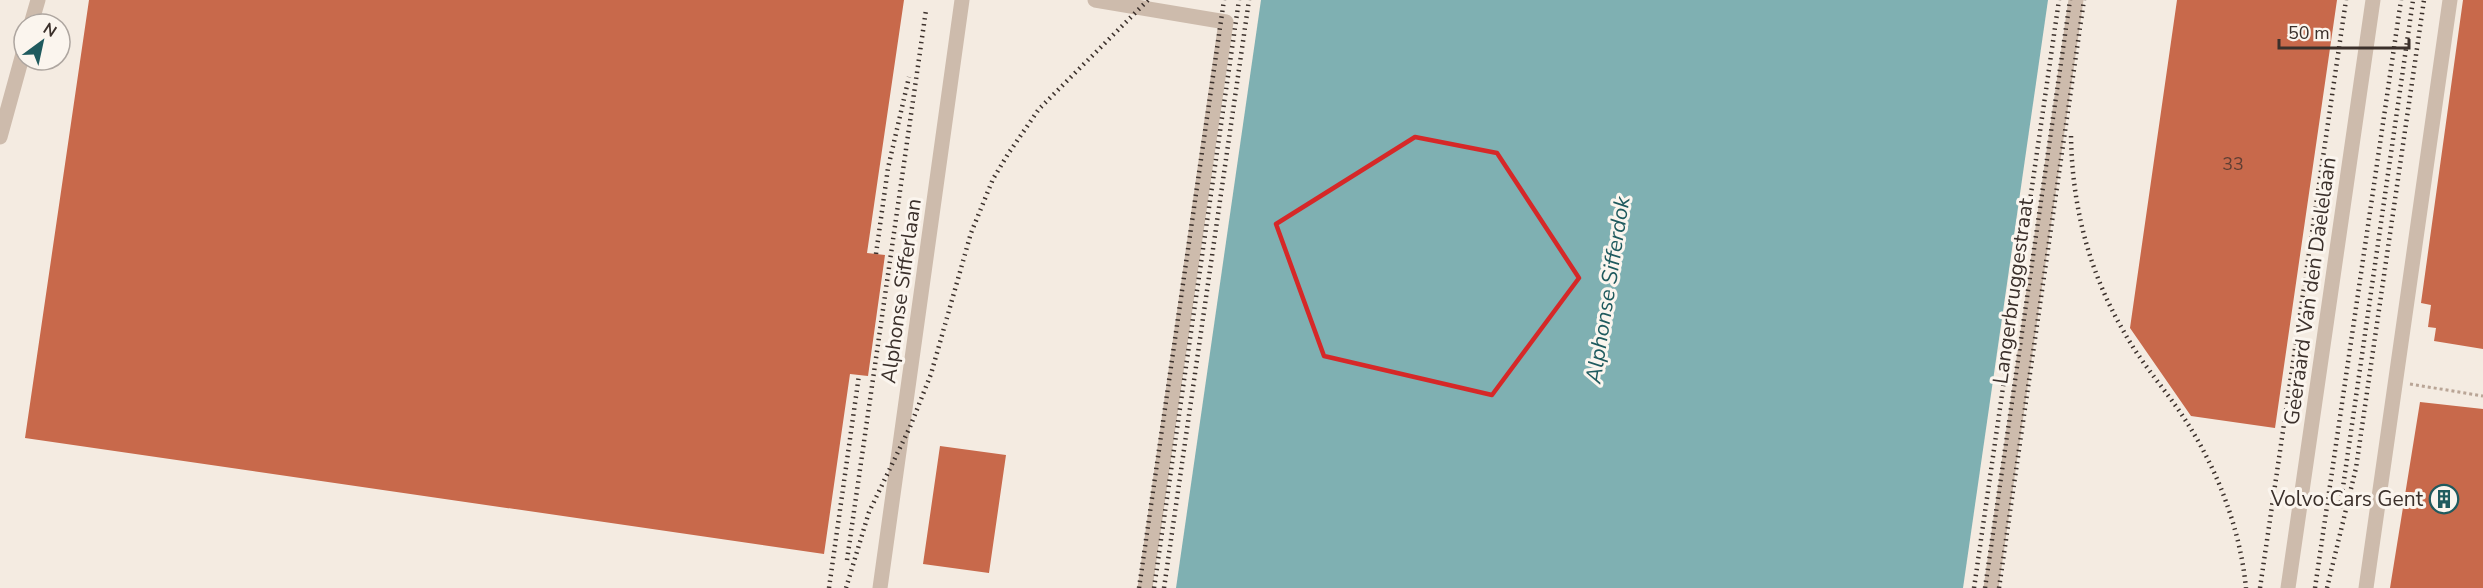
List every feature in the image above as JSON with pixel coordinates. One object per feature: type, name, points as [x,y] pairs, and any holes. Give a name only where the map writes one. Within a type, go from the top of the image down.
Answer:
[{"type":"street","name":"Alphonse Sifferlaan","points":[[880,588],[962,0]]},
{"type":"street","points":[[1095,0],[1226,22],[1145,588]]},
{"type":"street","name":"Langerbruggestraat","points":[[1991,588],[2076,0]]},
{"type":"street","name":"Geeraard Van den Daelelaan","points":[[2288,588],[2373,0]]},
{"type":"street","points":[[2366,588],[2450,0]]},
{"type":"street","points":[[0,136],[18,72]]},
{"type":"highlighted area","points":[[1415,137],[1497,153],[1579,278],[1492,395],[1324,356],[1276,224]]},
{"type":"water","name":"Alphonse Sifferdok","points":[[1261,0],[2048,0],[1963,588],[1176,588]]},
{"type":"building","points":[[89,0],[904,0],[867,253],[885,255],[868,376],[850,374],[824,554],[25,438]]},
{"type":"building","points":[[2177,0],[2337,0],[2275,428],[2191,416],[2130,328]]},
{"type":"building","points":[[2463,0],[2483,0],[2483,349],[2434,341],[2436,328],[2428,327],[2431,305],[2421,303]]},
{"type":"building","name":"Volvo Cars Gent","points":[[2420,402],[2483,409],[2483,588],[2390,588]]},
{"type":"building","points":[[940,446],[1006,455],[989,573],[923,564]]},
{"type":"railway","points":[[846,588],[869,512],[910,427],[931,374],[971,233],[993,179],[1039,109],[1148,0]]},
{"type":"railway","points":[[1139,588],[1224,0]]},
{"type":"railway","points":[[1154,588],[1239,0]]},
{"type":"railway","points":[[1164,588],[1249,0]]},
{"type":"railway","points":[[1974,588],[2059,0]]},
{"type":"railway","points":[[1985,588],[2070,0]]},
{"type":"railway","points":[[1999,588],[2084,0]]},
{"type":"railway","points":[[2260,588],[2346,0]]},
{"type":"railway","points":[[2315,588],[2401,0]]},
{"type":"railway","points":[[2340,508],[2413,0]]},
{"type":"railway","points":[[2327,588],[2356,468],[2424,0]]},
{"type":"railway","points":[[847,560],[926,10]]},
{"type":"railway","points":[[876,254],[888,168],[909,77]]},
{"type":"railway","points":[[2071,136],[2079,213],[2101,286],[2131,343],[2184,418],[2207,457],[2232,521],[2246,588]]},
{"type":"railway","points":[[829,588],[859,375]]},
{"type":"place","name":"Volvo Cars Gent","points":[[2444,499]]}]
